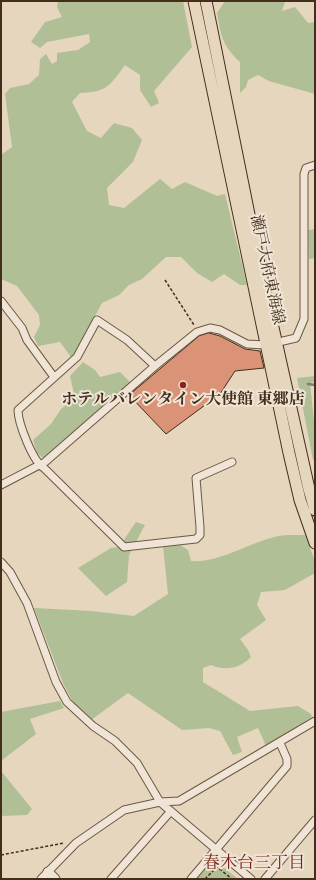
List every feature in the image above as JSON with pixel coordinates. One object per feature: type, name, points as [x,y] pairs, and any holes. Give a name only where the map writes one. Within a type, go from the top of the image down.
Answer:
[{"type":"main road","name":"瀬戸大府東海線","points":[[194,1],[271,345],[315,510]]},
{"type":"main road","name":"瀬戸大府東海線","points":[[206,1],[300,500],[315,543]]},
{"type":"street","points":[[1,485],[39,466],[155,366],[198,332],[210,328],[220,330],[247,344],[271,345],[296,338],[304,319],[304,174],[306,168],[315,165]]},
{"type":"street","points":[[1,301],[22,328],[27,340],[54,377]]},
{"type":"street","points":[[155,366],[127,340],[97,320],[77,357],[18,410],[30,448],[39,466],[44,468],[124,546],[196,539],[200,535],[196,478],[232,462]]},
{"type":"street","points":[[1,562],[10,572],[27,603],[56,682],[67,702],[93,726],[115,742],[137,763],[160,802],[251,879]]},
{"type":"street","points":[[41,879],[76,843],[124,810],[160,802],[179,801],[280,743],[315,721]]},
{"type":"street","points":[[191,879],[287,766],[287,760],[280,743]]},
{"type":"street","points":[[111,879],[171,811]]},
{"type":"street","points":[[265,879],[315,820]]},
{"type":"street","points":[[48,872],[55,879]]},
{"type":"path","points":[[165,280],[198,332]]},
{"type":"path","points":[[1,855],[76,843]]},
{"type":"path","points":[[205,879],[217,867],[232,879]]},
{"type":"green space","points":[[58,1],[183,1],[192,47],[154,91],[159,103],[151,107],[140,90],[140,75],[125,65],[107,86],[96,91],[80,93],[72,102],[87,131],[101,138],[114,123],[132,128],[142,140],[133,162],[107,188],[109,205],[124,208],[160,179],[172,189],[185,182],[217,196],[225,194],[247,285],[240,285],[224,274],[212,282],[197,273],[181,257],[166,257],[142,279],[129,285],[119,295],[102,303],[78,348],[71,357],[60,342],[38,346],[34,337],[40,325],[39,315],[17,286],[1,279],[1,155],[12,147],[5,94],[10,88],[29,84],[39,75],[40,59],[46,54],[52,64],[57,61],[57,53],[78,50],[90,42],[89,34],[47,42],[40,48],[31,42],[45,22],[62,17],[57,7]]},
{"type":"green space","points":[[225,1],[284,1],[282,11],[295,7],[308,23],[315,22],[315,94],[269,81],[258,75],[248,80],[246,87],[240,93],[240,62],[229,50],[223,40],[217,13]]},
{"type":"green space","points":[[315,229],[315,258],[309,259],[308,230]]},
{"type":"green space","points":[[83,362],[95,370],[100,377],[120,372],[131,383],[43,458],[37,453],[33,440],[51,424],[61,409],[75,398],[70,376]]},
{"type":"green space","points":[[315,376],[315,382],[310,383],[315,431],[315,460],[313,460],[297,378]]},
{"type":"green space","points":[[136,522],[145,525],[129,555],[127,582],[106,596],[78,568],[111,548],[119,547]]},
{"type":"green space","points":[[305,535],[315,561],[315,573],[285,590],[261,592],[257,605],[266,620],[240,639],[251,657],[242,664],[232,668],[222,668],[211,665],[203,668],[203,682],[250,711],[298,706],[311,714],[312,717],[266,746],[258,728],[237,737],[242,752],[233,755],[220,731],[209,728],[182,730],[128,693],[91,720],[74,704],[63,683],[34,608],[92,611],[134,616],[168,594],[163,546],[177,543],[188,550],[191,561],[201,561],[221,556],[279,536]]},
{"type":"green space","points":[[60,701],[64,708],[30,719],[36,734],[1,761],[1,712]]},
{"type":"green space","points":[[1,771],[32,809],[27,815],[1,816]]},
{"type":"green space","points":[[212,858],[238,879],[194,879]]},
{"type":"building","name":"ホテルバレンタイン大使館 東郷店","points":[[209,333],[220,336],[245,349],[260,351],[264,368],[235,371],[220,394],[166,434],[129,395],[199,336]]},
{"type":"waterway","points":[[308,384],[315,385]]},
{"type":"place","name":"ホテルバレンタイン大使館 東郷店","points":[[183,385]]},
{"type":"district","name":"春木台三丁目","points":[[254,864]]}]
